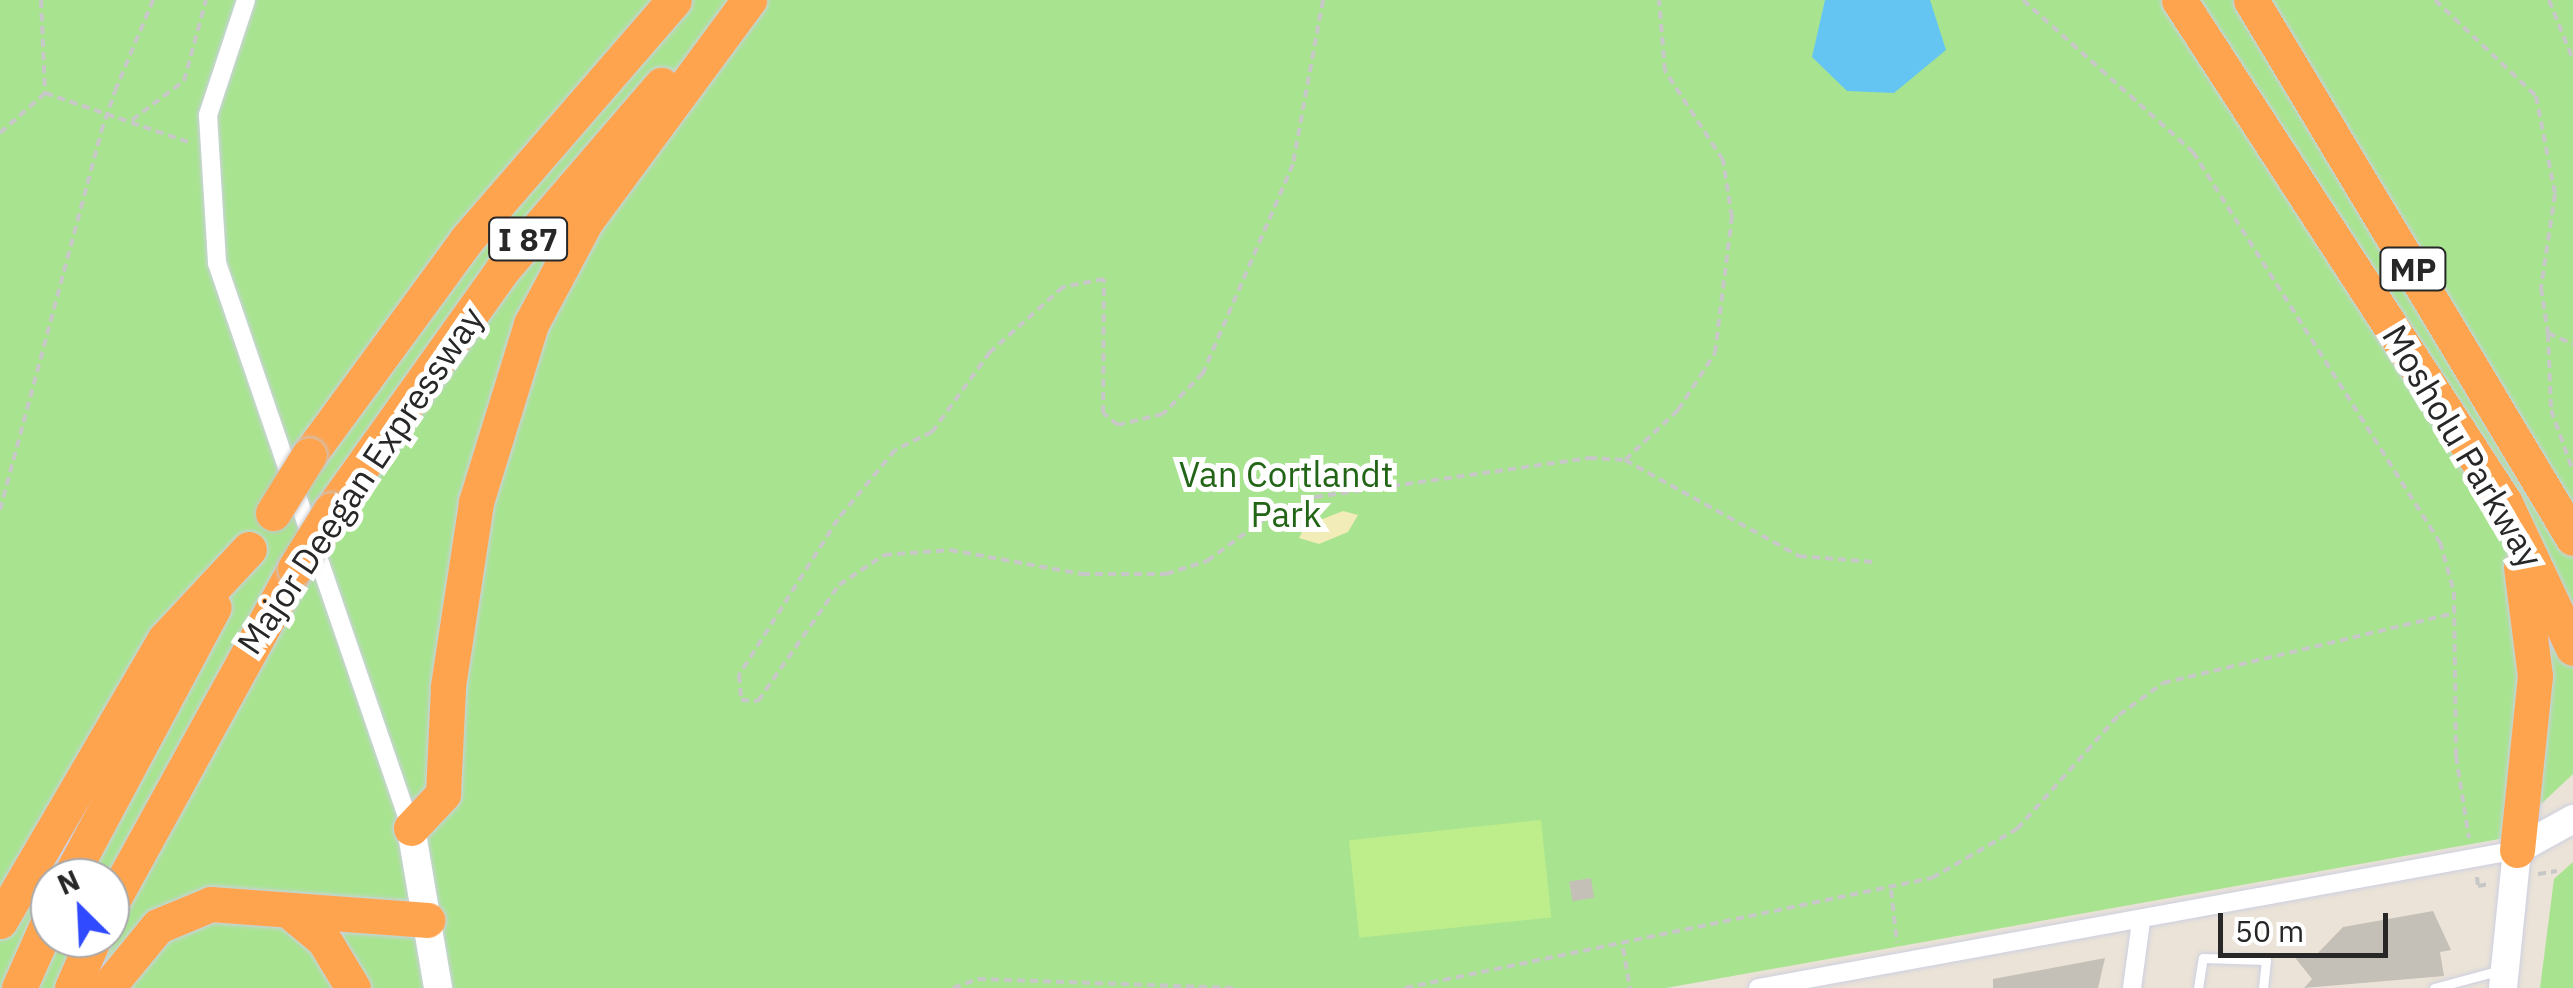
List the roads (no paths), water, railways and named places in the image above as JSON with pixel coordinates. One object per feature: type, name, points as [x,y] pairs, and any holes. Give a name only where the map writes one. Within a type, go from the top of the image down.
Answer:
[{"type":"highway","name":"Major Deegan Expressway","points":[[80,858],[249,549],[309,455],[467,239],[674,0]]},
{"type":"highway","name":"Major Deegan Expressway","points":[[130,869],[330,510],[504,269],[740,0]]},
{"type":"highway","points":[[411,828],[443,794],[453,643],[476,502],[531,324],[586,221],[749,0]]},
{"type":"highway","name":"Mosholu Parkway","points":[[2178,0],[2505,503],[2573,648]]},
{"type":"highway","name":"Mosholu Parkway","points":[[2251,0],[2558,474],[2573,538]]},
{"type":"highway","points":[[2558,474],[2573,510]]},
{"type":"highway","points":[[2505,503],[2536,655],[2517,850]]},
{"type":"highway","points":[[0,921],[165,639],[249,549]]},
{"type":"highway","points":[[107,988],[142,941],[191,909],[231,903],[293,914],[427,920]]},
{"type":"highway","points":[[293,914],[324,940],[353,988]]},
{"type":"highway","points":[[19,988],[32,958]]},
{"type":"highway","points":[[72,988],[85,958]]},
{"type":"main road","points":[[2504,978],[2517,850],[2573,819]]},
{"type":"main road","points":[[411,828],[438,988]]},
{"type":"street","points":[[246,0],[208,115],[217,263],[411,828]]},
{"type":"street","points":[[1758,988],[1863,979],[1900,963],[2517,850]]},
{"type":"street","points":[[2132,988],[2140,920]]},
{"type":"lane","points":[[2198,988],[2203,958],[2266,960],[2263,988]]},
{"type":"lane","points":[[2434,988],[2504,978]]},
{"type":"water","points":[[1825,0],[1930,0],[1946,50],[1894,93],[1847,91],[1812,57]]},
{"type":"park label","name":"Van Cortlandt Park","points":[[1286,494]]}]
